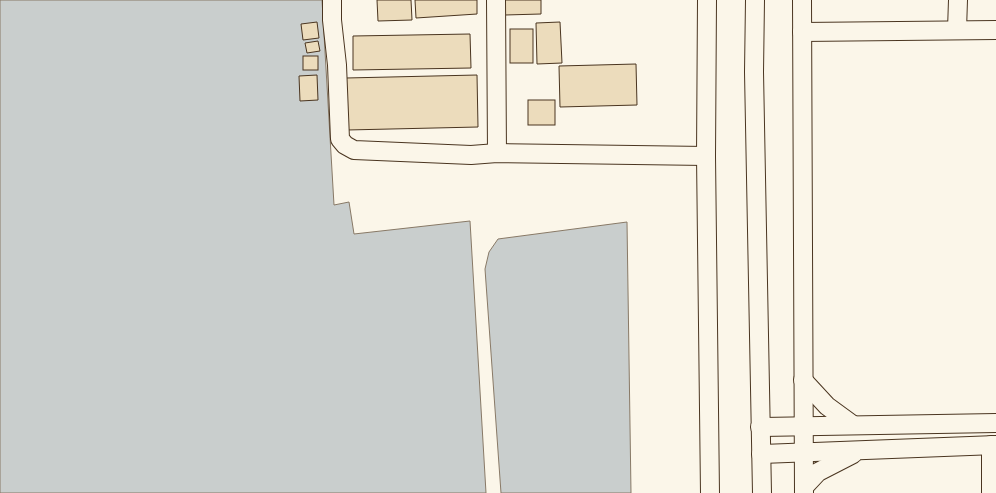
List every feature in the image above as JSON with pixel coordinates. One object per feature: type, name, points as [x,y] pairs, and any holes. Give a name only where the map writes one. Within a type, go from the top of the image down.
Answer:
[{"type":"lane","points":[[332,0],[332,20],[337,65],[340,139],[345,145],[359,151],[471,155],[497,153],[706,156]]},
{"type":"lane","points":[[496,0],[497,153]]},
{"type":"lane","points":[[707,0],[706,156],[710,493]]},
{"type":"lane","points":[[755,0],[754,72],[762,493]]},
{"type":"lane","points":[[802,0],[804,490]]},
{"type":"lane","points":[[957,30],[958,0]]},
{"type":"lane","points":[[802,32],[996,30]]},
{"type":"lane","points":[[803,380],[827,406],[853,425]]},
{"type":"lane","points":[[760,427],[996,423]]},
{"type":"lane","points":[[761,454],[994,445],[991,493]]},
{"type":"lane","points":[[804,490],[818,472],[857,451]]},
{"type":"shaded area","points":[[0,0],[322,0],[334,205],[349,202],[354,234],[470,221],[486,493],[0,493]]},
{"type":"shaded area","points":[[627,222],[631,493],[501,493],[485,269],[489,252],[498,239]]},
{"type":"building","points":[[377,0],[411,0],[412,20],[378,21]]},
{"type":"building","points":[[415,0],[477,0],[477,14],[416,18]]},
{"type":"building","points":[[505,0],[541,0],[541,14],[505,15]]},
{"type":"building","points":[[317,22],[319,38],[303,40],[301,24]]},
{"type":"building","points":[[560,22],[562,63],[537,64],[536,23]]},
{"type":"building","points":[[510,29],[533,29],[533,63],[510,63]]},
{"type":"building","points":[[470,34],[471,68],[353,70],[353,36]]},
{"type":"building","points":[[318,41],[320,51],[307,53],[305,43]]},
{"type":"building","points":[[303,56],[318,56],[318,70],[303,70]]},
{"type":"building","points":[[636,64],[637,105],[560,107],[559,66]]},
{"type":"building","points":[[317,75],[318,100],[300,101],[299,76]]},
{"type":"building","points":[[477,75],[478,127],[347,130],[346,78]]},
{"type":"building","points":[[528,100],[555,100],[555,125],[528,125]]}]
